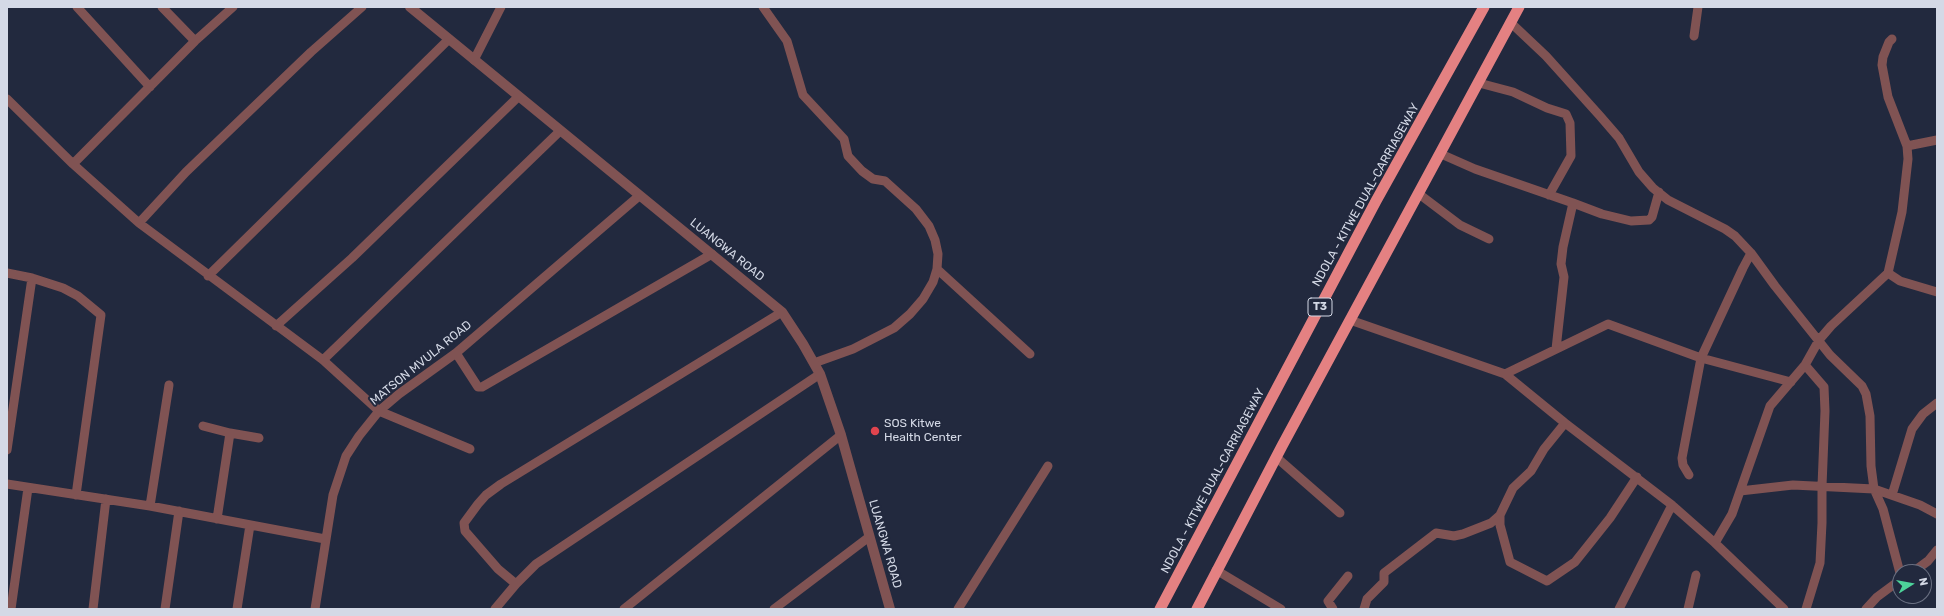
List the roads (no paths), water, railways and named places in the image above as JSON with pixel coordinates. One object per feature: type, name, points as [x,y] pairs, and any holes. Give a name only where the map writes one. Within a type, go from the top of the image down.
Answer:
[{"type":"highway","name":"NDOLA - KITWE DUAL-CARRIAGEWAY","points":[[1160,609],[1376,201],[1484,7]]},
{"type":"highway","name":"T3","points":[[1197,609],[1276,457],[1441,154],[1519,7]]},
{"type":"street","points":[[77,7],[150,87]]},
{"type":"street","points":[[162,7],[195,41]]},
{"type":"street","points":[[73,164],[195,41],[233,7]]},
{"type":"street","points":[[139,223],[186,172],[311,52],[362,7]]},
{"type":"street","name":"LUANGWA ROAD","points":[[410,7],[560,132],[782,312],[820,374],[841,435],[890,609]]},
{"type":"street","points":[[474,60],[501,7]]},
{"type":"street","points":[[763,7],[787,41],[802,95],[844,139],[848,156],[862,171],[873,179],[885,181],[916,209],[929,226],[935,240],[938,254],[937,269],[933,282],[923,299],[910,314],[894,328],[853,349],[814,363]]},
{"type":"street","points":[[1694,36],[1698,7]]},
{"type":"street","points":[[1510,22],[1546,56],[1600,116],[1619,138],[1639,172],[1659,192],[1668,200],[1725,229],[1735,236],[1751,253],[1775,286],[1830,354],[1858,381],[1866,394],[1870,416],[1871,466],[1874,488],[1883,509],[1898,564]]},
{"type":"street","points":[[208,276],[449,39]]},
{"type":"street","points":[[1715,542],[1732,514],[1767,414],[1805,364],[1819,340],[1831,326],[1888,273],[1902,212],[1908,159],[1907,146],[1888,97],[1882,65],[1882,57],[1892,39]]},
{"type":"street","points":[[1478,83],[1513,92],[1547,108],[1566,114],[1570,122],[1571,156],[1549,195]]},
{"type":"street","points":[[276,326],[352,258],[518,97]]},
{"type":"street","points":[[7,99],[73,164],[139,223],[208,276],[323,360],[379,411],[470,449]]},
{"type":"street","points":[[323,360],[560,132]]},
{"type":"street","points":[[1907,146],[1937,140]]},
{"type":"street","points":[[1441,154],[1475,170],[1573,202],[1602,214],[1631,221],[1649,220],[1654,213],[1659,192]]},
{"type":"street","points":[[1419,194],[1460,225],[1489,239]]},
{"type":"street","name":"MATSON MVULA ROAD","points":[[315,609],[333,496],[346,456],[379,411],[399,394],[456,353],[639,196]]},
{"type":"street","points":[[1556,349],[1564,277],[1561,264],[1562,247],[1573,202]]},
{"type":"street","points":[[1689,475],[1683,465],[1682,458],[1701,358],[1751,253]]},
{"type":"street","points":[[456,353],[478,387],[482,387],[712,254]]},
{"type":"street","points":[[937,269],[1030,354]]},
{"type":"street","points":[[7,273],[32,278],[68,290],[102,314],[76,495]]},
{"type":"street","points":[[1888,273],[1900,280],[1937,292]]},
{"type":"street","points":[[7,450],[32,278]]},
{"type":"street","points":[[516,584],[498,569],[465,531],[464,523],[486,495],[525,468],[782,312]]},
{"type":"street","points":[[1350,320],[1505,374],[1564,422],[1672,505],[1715,542],[1784,609]]},
{"type":"street","points":[[1505,374],[1608,324],[1701,358],[1791,382]]},
{"type":"street","points":[[1805,364],[1824,387],[1825,433],[1820,563],[1806,609]]},
{"type":"street","points":[[495,609],[516,584],[536,564],[820,374]]},
{"type":"street","points":[[150,506],[169,384]]},
{"type":"street","points":[[1892,495],[1912,429],[1923,414],[1937,403]]},
{"type":"street","points":[[1564,422],[1531,471],[1513,488],[1500,515],[1500,525],[1509,561],[1547,581],[1576,562],[1606,524],[1637,477]]},
{"type":"street","points":[[203,426],[259,438]]},
{"type":"street","points":[[217,519],[230,433]]},
{"type":"street","points":[[624,609],[841,435]]},
{"type":"street","points":[[1276,457],[1340,513]]},
{"type":"street","points":[[958,609],[1048,466]]},
{"type":"street","points":[[7,484],[179,511],[325,539]]},
{"type":"street","points":[[1740,491],[1781,486],[1874,488],[1920,505],[1937,514]]},
{"type":"street","points":[[11,609],[28,488]]},
{"type":"street","points":[[93,609],[106,500]]},
{"type":"street","points":[[1619,609],[1672,505]]},
{"type":"street","points":[[165,609],[179,511]]},
{"type":"street","points":[[1364,609],[1367,599],[1384,582],[1384,573],[1436,533],[1454,536],[1463,534],[1491,522],[1500,515]]},
{"type":"street","points":[[238,609],[250,525]]},
{"type":"street","points":[[774,609],[869,537]]},
{"type":"street","points":[[1924,564],[1937,550]]},
{"type":"street","points":[[1216,570],[1281,609]]},
{"type":"street","points":[[1688,609],[1696,575]]},
{"type":"street","points":[[1333,609],[1328,601],[1348,576]]},
{"type":"street","points":[[1866,609],[1877,597],[1892,586]]},
{"type":"place","name":"SOS Kitwe Health Center","points":[[875,431]]}]
